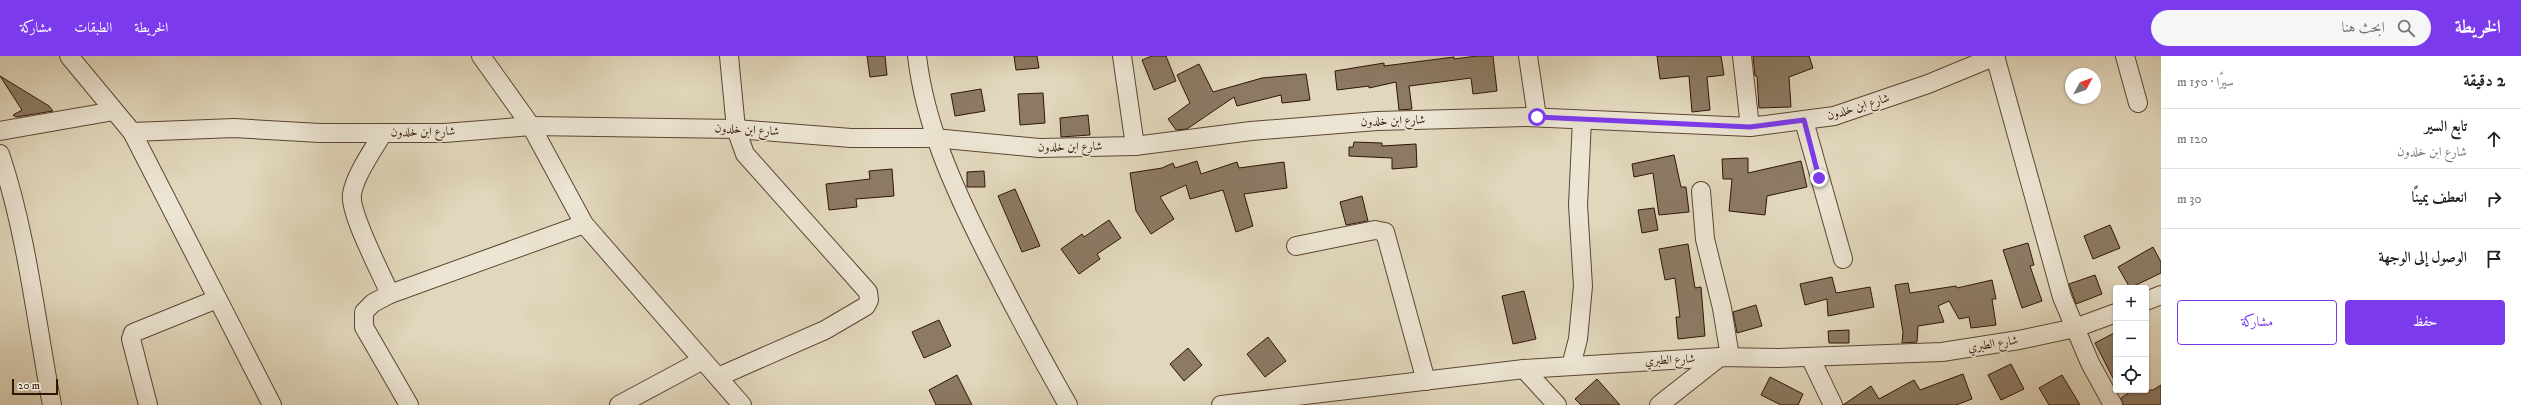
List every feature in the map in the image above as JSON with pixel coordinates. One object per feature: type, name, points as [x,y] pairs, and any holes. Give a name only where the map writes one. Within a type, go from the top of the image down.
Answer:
[{"type":"street","points":[[69,56],[132,132],[272,405]]},
{"type":"street","points":[[481,56],[531,126],[584,224],[701,361],[718,377],[742,405]]},
{"type":"street","points":[[718,377],[825,330],[866,306],[869,300],[868,292],[754,166],[740,143],[736,128],[729,56]]},
{"type":"street","points":[[917,56],[934,138],[973,225],[1020,321],[1068,405]]},
{"type":"street","points":[[1122,56],[1135,146]]},
{"type":"street","points":[[1528,56],[1537,117]]},
{"type":"street","points":[[1742,56],[1750,127]]},
{"type":"street","points":[[1995,56],[2062,297],[2075,328],[2113,405]]},
{"type":"street","name":"شارع ابن خلدون","points":[[132,132],[234,128],[320,134],[444,133],[531,126],[736,128],[851,138],[934,138],[1038,148],[1135,146],[1251,131],[1377,121],[1537,117],[1750,127],[1834,116],[1928,84],[1995,56]]},
{"type":"street","points":[[2125,56],[2138,102]]},
{"type":"street","points":[[0,132],[114,111]]},
{"type":"street","points":[[1571,366],[1578,339],[1583,286],[1578,205],[1582,120]]},
{"type":"street","points":[[1804,120],[1843,259]]},
{"type":"street","points":[[382,133],[357,180],[351,198],[355,213],[390,294]]},
{"type":"street","points":[[0,154],[11,186],[18,219],[52,405]]},
{"type":"street","points":[[1659,405],[1725,357],[1722,308],[1705,239],[1700,191]]},
{"type":"street","points":[[408,405],[364,327],[364,312],[373,303],[390,294],[584,224]]},
{"type":"street","points":[[1296,246],[1375,230],[1385,232],[1426,381]]},
{"type":"street","points":[[2149,300],[2161,295]]},
{"type":"street","points":[[148,405],[131,338],[132,332],[218,299]]},
{"type":"street","name":"شارع الطبري","points":[[1221,405],[1524,369],[1725,357],[1810,357],[1942,352],[2019,340],[2075,328],[2113,314]]},
{"type":"street","points":[[1810,357],[1833,405]]},
{"type":"street","points":[[619,405],[701,361]]},
{"type":"street","points":[[1524,369],[1557,405]]},
{"type":"building","points":[[867,56],[885,56],[887,75],[870,77]]},
{"type":"building","points":[[1014,56],[1037,56],[1039,68],[1016,70]]},
{"type":"building","points":[[1152,56],[1166,56],[1176,81],[1154,90],[1142,60]]},
{"type":"building","points":[[1477,56],[1493,56],[1497,91],[1473,94],[1471,78],[1409,86],[1412,109],[1399,110],[1396,82],[1369,88],[1369,86],[1337,90],[1335,71],[1384,63],[1384,66],[1454,57],[1454,59]]},
{"type":"building","points":[[1657,56],[1721,56],[1724,75],[1707,77],[1710,110],[1692,112],[1689,76],[1660,79]]},
{"type":"building","points":[[1753,56],[1809,56],[1813,68],[1789,77],[1791,107],[1759,108],[1757,76],[1755,76]]},
{"type":"building","points":[[1199,64],[1213,92],[1262,78],[1306,74],[1310,100],[1282,103],[1281,95],[1237,106],[1234,97],[1187,129],[1176,130],[1168,119],[1190,103],[1177,75]]},
{"type":"building","points":[[0,76],[49,106],[53,111],[16,117],[13,115],[22,110]]},
{"type":"building","points":[[981,89],[985,111],[955,116],[951,94]]},
{"type":"building","points":[[1043,93],[1045,123],[1020,125],[1018,94]]},
{"type":"building","points":[[1088,115],[1090,135],[1061,137],[1060,118]]},
{"type":"building","points":[[1354,142],[1382,143],[1382,146],[1416,144],[1417,167],[1392,169],[1392,158],[1349,156],[1349,147],[1353,147]]},
{"type":"building","points":[[1674,155],[1681,187],[1686,187],[1689,212],[1659,215],[1653,173],[1634,177],[1632,164]]},
{"type":"building","points":[[1748,158],[1748,173],[1801,161],[1807,187],[1767,196],[1765,215],[1729,211],[1732,179],[1723,179],[1722,159]]},
{"type":"building","points":[[1197,161],[1201,174],[1237,162],[1239,168],[1284,162],[1287,188],[1244,194],[1253,226],[1236,232],[1223,190],[1190,199],[1186,185],[1160,197],[1174,219],[1151,234],[1136,211],[1130,173],[1162,168],[1173,163],[1175,168]]},
{"type":"building","points":[[892,169],[894,196],[856,199],[857,207],[829,210],[826,184],[870,179],[869,171]]},
{"type":"building","points":[[984,171],[985,187],[967,187],[967,172]]},
{"type":"building","points":[[1015,189],[1040,246],[1022,252],[998,196]]},
{"type":"building","points":[[1362,196],[1368,221],[1346,225],[1340,202]]},
{"type":"building","points":[[1654,208],[1658,230],[1642,233],[1638,210]]},
{"type":"building","points":[[1109,220],[1121,238],[1097,254],[1100,259],[1079,274],[1061,249],[1082,234],[1084,237]]},
{"type":"building","points":[[2110,225],[2120,248],[2093,259],[2084,236]]},
{"type":"building","points":[[2028,243],[2034,265],[2030,266],[2042,301],[2022,308],[2003,250]]},
{"type":"building","points":[[1688,244],[1695,288],[1701,287],[1705,336],[1678,339],[1676,317],[1680,317],[1675,278],[1665,280],[1659,249]]},
{"type":"building","points":[[2153,247],[2161,262],[2161,273],[2136,285],[2128,285],[2118,267]]},
{"type":"building","points":[[2095,275],[2102,294],[2076,304],[2069,284]]},
{"type":"building","points":[[1832,277],[1836,293],[1870,287],[1874,307],[1828,316],[1827,299],[1805,305],[1800,284]]},
{"type":"building","points":[[1992,280],[1996,299],[1992,299],[1996,325],[1971,328],[1969,317],[1959,319],[1949,301],[1938,306],[1944,322],[1918,326],[1917,342],[1902,343],[1903,332],[1895,285],[1908,283],[1910,293],[1956,286],[1957,288]]},
{"type":"building","points":[[1524,291],[1536,339],[1513,344],[1502,296]]},
{"type":"building","points":[[1756,305],[1762,326],[1737,333],[1733,312]]},
{"type":"building","points":[[939,320],[951,346],[924,358],[912,332]]},
{"type":"building","points":[[1849,330],[1849,343],[1829,343],[1828,331]]},
{"type":"building","points":[[2113,334],[2113,378],[2095,343]]},
{"type":"building","points":[[1268,337],[1286,361],[1265,377],[1247,354]]},
{"type":"building","points":[[1188,348],[1202,365],[1184,381],[1170,364]]},
{"type":"building","points":[[2011,364],[2024,389],[2001,400],[1988,375]]},
{"type":"building","points":[[1963,374],[1972,399],[1956,405],[1843,405],[1871,386],[1879,399],[1914,380],[1920,390]]},
{"type":"building","points":[[957,375],[972,405],[936,405],[929,390]]},
{"type":"building","points":[[2062,375],[2080,405],[2049,405],[2039,388]]},
{"type":"building","points":[[1770,377],[1803,394],[1798,405],[1781,405],[1761,395]]},
{"type":"building","points":[[1597,379],[1620,405],[1581,405],[1575,399]]},
{"type":"building","points":[[2161,385],[2161,405],[2123,405],[2121,398],[2128,393],[2149,393],[2149,390],[2153,390]]},
{"type":"route","points":[[1537,117],[1750,127],[1804,120],[1819,178]]}]
